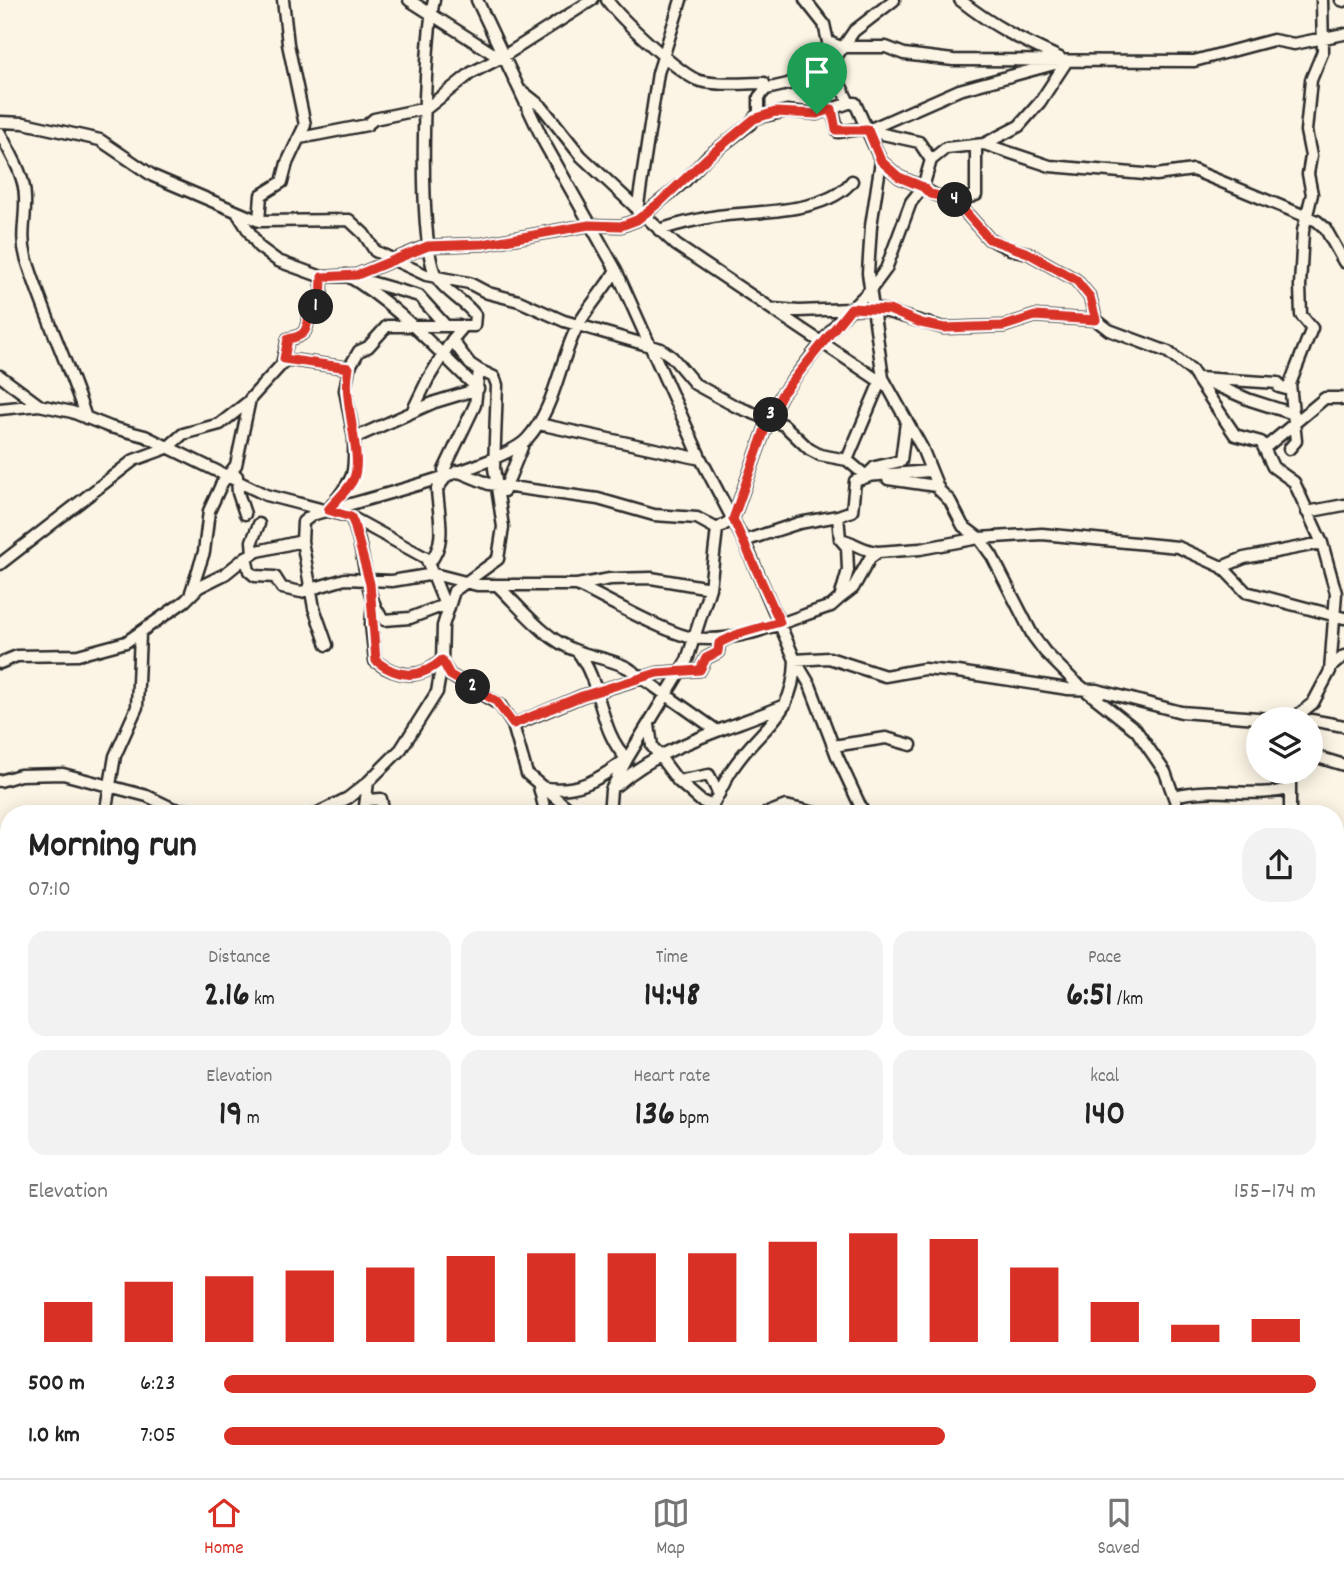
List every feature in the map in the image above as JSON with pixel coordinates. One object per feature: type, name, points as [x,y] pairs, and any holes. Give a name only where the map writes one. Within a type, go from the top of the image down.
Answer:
[{"type":"street","points":[[259,221],[261,195],[282,182],[287,163],[300,138],[304,118],[288,44],[284,0]]},
{"type":"street","points":[[409,0],[492,53],[504,55]]},
{"type":"street","points":[[328,510],[352,481],[356,471],[354,438],[345,390],[349,368],[359,351],[368,347],[380,330],[387,326],[474,326],[475,315],[437,278],[428,246],[426,46],[434,0]]},
{"type":"street","points":[[477,0],[589,225],[616,270],[701,459],[744,541],[795,660],[810,685],[859,805]]},
{"type":"street","points":[[300,138],[367,125],[374,119],[427,108],[471,73],[592,0]]},
{"type":"street","points":[[607,0],[618,15],[699,81],[765,83],[766,89]]},
{"type":"street","points":[[641,211],[663,54],[681,0]]},
{"type":"street","points":[[805,0],[824,24],[828,42],[825,74]]},
{"type":"street","points":[[825,74],[854,31],[894,0]]},
{"type":"street","points":[[960,0],[993,26],[1026,45],[1067,61]]},
{"type":"street","points":[[1289,449],[1296,441],[1290,390],[1295,367],[1312,328],[1301,315],[1303,232],[1312,194],[1308,174],[1311,156],[1306,131],[1311,80],[1323,51],[1322,0]]},
{"type":"street","points":[[828,42],[841,47],[870,44],[904,54],[953,60],[1194,61],[1273,40],[1294,44],[1321,41],[1344,34]]},
{"type":"street","points":[[868,130],[959,90],[1067,61]]},
{"type":"street","points":[[717,529],[733,519],[769,418],[782,394],[886,269],[911,202],[923,187],[931,160],[946,148],[980,145],[1019,126],[1030,116],[1067,61]]},
{"type":"street","points":[[238,214],[259,247],[278,261],[322,277],[357,275],[428,246],[483,244],[589,225],[621,226],[634,221],[641,211],[754,119],[759,112],[760,97],[766,89],[789,85],[807,74],[825,74],[840,85],[849,103]]},
{"type":"street","points":[[520,90],[542,107],[570,144],[676,245],[822,344],[857,363],[883,384],[922,448],[936,486],[963,526],[979,538],[999,567],[1020,615],[1045,652],[1136,730],[1165,772],[1178,805]]},
{"type":"street","points":[[754,119],[775,112],[817,114],[855,103],[881,161],[899,177],[923,187],[930,194],[954,199],[976,195],[980,145]]},
{"type":"street","points":[[832,109],[838,132],[868,130],[919,142],[931,160]]},
{"type":"street","points":[[0,122],[24,123],[100,140],[153,176],[259,221],[349,220],[357,226],[375,251],[394,262],[437,278],[469,283],[488,293],[519,301],[579,324],[650,344],[673,357],[695,384],[735,406],[784,425],[820,455],[848,460],[866,475],[936,486]]},
{"type":"street","points":[[0,133],[22,180],[26,199],[22,238],[27,257],[47,321],[57,339],[86,418]]},
{"type":"street","points":[[980,145],[1050,166],[1156,175],[1193,170],[1307,216],[1325,228],[1344,262]]},
{"type":"street","points":[[848,460],[856,434],[883,384],[869,250],[881,161]]},
{"type":"street","points":[[659,230],[714,217],[801,207],[847,187],[852,181]]},
{"type":"street","points":[[954,199],[989,239],[1028,253],[1076,280],[1090,297],[1096,320]]},
{"type":"street","points":[[335,805],[348,799],[368,782],[401,749],[437,692],[447,604],[454,591],[498,559],[503,527],[500,501],[502,486],[516,456],[539,424],[579,324],[616,270]]},
{"type":"street","points":[[346,275],[363,285],[412,325],[478,389]]},
{"type":"street","points":[[346,275],[419,296],[446,326]]},
{"type":"street","points":[[0,564],[134,460],[167,448],[183,434],[220,424],[250,399],[284,359],[288,339],[305,332],[309,327],[310,309],[321,306],[324,302],[322,277]]},
{"type":"street","points":[[772,309],[799,312],[874,307],[944,328],[1004,326],[1035,316],[1096,320],[1109,330],[1168,352],[1199,378],[1295,418]]},
{"type":"street","points":[[412,412],[443,356],[464,326]]},
{"type":"street","points":[[453,340],[470,364],[494,377],[497,385],[494,459],[502,486]]},
{"type":"street","points":[[284,359],[349,368]]},
{"type":"street","points":[[479,370],[475,405],[444,470],[502,486],[598,499],[654,515],[697,518],[717,529]]},
{"type":"street","points":[[0,376],[39,405]]},
{"type":"street","points":[[1199,378],[1278,383],[1279,387],[1290,390]]},
{"type":"street","points":[[1199,378],[1235,435],[1261,442],[1266,447],[1273,467],[1294,482],[1321,543],[1336,593],[1339,617],[1332,666],[1324,686],[1311,707]]},
{"type":"street","points":[[354,438],[412,412],[478,389]]},
{"type":"street","points":[[1266,447],[1295,418],[1325,398],[1344,400]]},
{"type":"street","points":[[185,601],[196,584],[209,511],[233,477],[250,399]]},
{"type":"street","points":[[0,409],[39,405],[57,407],[145,436],[285,501],[351,517],[375,533],[421,554],[429,563],[447,604]]},
{"type":"street","points":[[744,541],[799,523],[852,511],[855,481],[875,467],[901,461],[905,421]]},
{"type":"street","points":[[539,424],[701,459]]},
{"type":"street","points":[[327,645],[314,608],[302,541],[303,522],[312,514],[494,459],[526,441]]},
{"type":"street","points":[[866,475],[930,471]]},
{"type":"street","points":[[429,563],[437,555],[441,543],[437,489],[453,472]]},
{"type":"street","points":[[233,477],[245,514]]},
{"type":"street","points":[[1307,512],[1344,505]]},
{"type":"street","points":[[838,516],[840,539],[847,547],[848,570],[840,598]]},
{"type":"street","points":[[351,517],[369,579],[376,661],[397,675],[423,673],[442,662]]},
{"type":"street","points":[[259,524],[252,541],[249,571],[255,576],[275,577],[287,590],[312,589],[345,579],[392,581],[434,574],[498,586],[577,585],[610,579],[651,578],[710,588]]},
{"type":"street","points":[[609,805],[611,790],[664,694],[681,669],[695,638],[710,588],[717,529]]},
{"type":"street","points":[[840,539],[852,542],[866,551],[878,552],[920,549],[979,538],[1042,534],[1157,544],[1193,552],[1222,567],[1245,592],[1339,617]]},
{"type":"street","points":[[0,663],[17,656],[78,655],[102,650],[140,634],[185,601],[199,587],[249,556],[302,541]]},
{"type":"street","points":[[1222,567],[1244,558],[1321,543]]},
{"type":"street","points":[[513,724],[641,679],[681,669],[700,670],[706,658],[718,652],[719,643],[730,637],[831,606],[853,589],[870,558],[878,552]]},
{"type":"street","points":[[1332,577],[1344,580]]},
{"type":"street","points":[[577,585],[695,638],[730,637]]},
{"type":"street","points":[[498,586],[555,640],[577,652],[614,660],[716,730]]},
{"type":"street","points":[[373,604],[384,621],[393,621],[428,613],[447,604]]},
{"type":"street","points":[[107,805],[115,756],[137,707],[140,634]]},
{"type":"street","points":[[577,652],[584,661],[597,693],[612,740],[627,759]]},
{"type":"street","points":[[1332,666],[1344,656]]},
{"type":"street","points":[[795,660],[829,658],[885,676],[924,669],[1087,689],[1181,712],[1246,717]]},
{"type":"street","points":[[713,805],[732,769],[787,704],[795,686],[795,660]]},
{"type":"street","points":[[442,662],[450,675],[496,701],[513,724],[523,766],[539,787],[563,805]]},
{"type":"street","points":[[611,790],[638,769],[716,730],[744,723],[787,704]]},
{"type":"street","points":[[1323,722],[1344,726]]},
{"type":"street","points":[[649,724],[652,746],[659,759],[678,781],[705,805]]},
{"type":"street","points":[[833,746],[886,738],[911,745]]},
{"type":"street","points":[[539,787],[570,789],[586,786],[627,759]]},
{"type":"street","points":[[1323,759],[1343,765]]},
{"type":"street","points":[[0,781],[20,775],[63,774],[147,796],[166,805]]},
{"type":"street","points":[[678,781],[709,775],[719,794]]},
{"type":"street","points":[[366,805],[368,782]]},
{"type":"street","points":[[1290,784],[1290,805]]},
{"type":"street","points":[[539,787],[544,805]]},
{"type":"street","points":[[1174,796],[1197,790],[1218,789],[1265,795],[1290,789]]},
{"type":"street","points":[[367,800],[381,799],[382,805]]},
{"type":"route","points":[[832,109],[838,132],[860,128],[868,130],[871,143],[881,161],[899,177],[923,187],[930,194],[954,199],[989,239],[1010,249],[1028,253],[1076,280],[1090,297],[1096,320],[1035,316],[1004,326],[944,328],[921,323],[889,310],[874,307],[851,308],[782,394],[769,418],[733,519],[780,622],[738,634],[719,643],[718,652],[706,658],[700,670],[681,669],[657,673],[582,696],[531,719],[513,724],[496,701],[450,675],[443,668],[442,660],[423,673],[397,675],[386,669],[376,661],[372,643],[370,611],[373,604],[370,584],[354,524],[351,517],[328,510],[352,481],[356,471],[354,438],[345,390],[349,368],[301,359],[284,359],[288,339],[305,332],[309,327],[310,309],[321,306],[324,302],[322,277],[357,275],[428,246],[483,244],[589,225],[621,226],[637,220],[660,202],[754,119],[787,111],[817,114],[832,109]]}]
